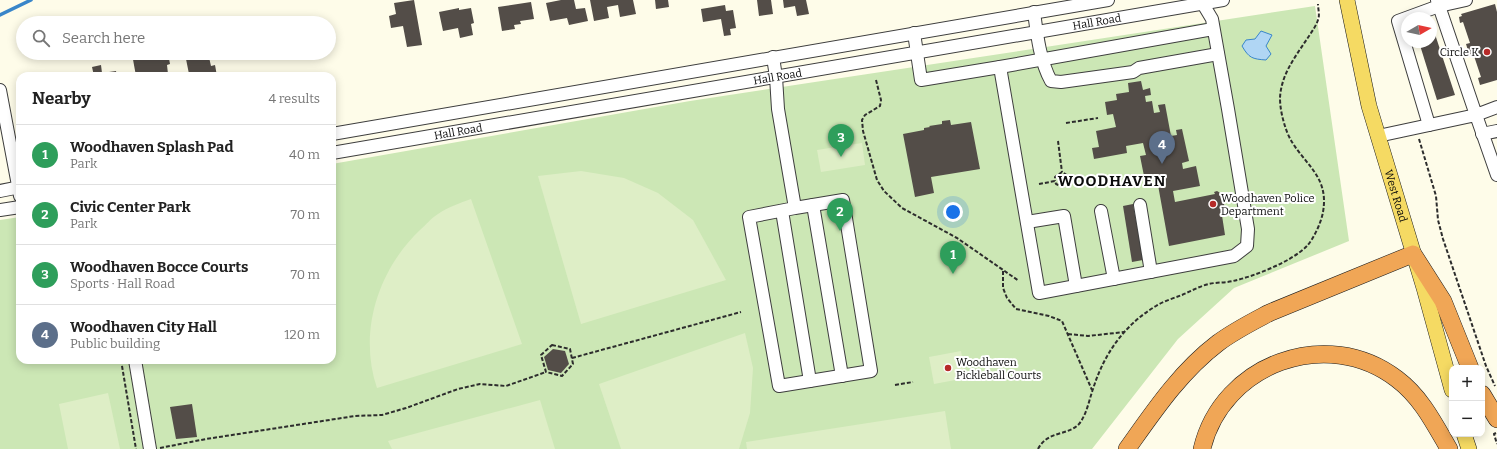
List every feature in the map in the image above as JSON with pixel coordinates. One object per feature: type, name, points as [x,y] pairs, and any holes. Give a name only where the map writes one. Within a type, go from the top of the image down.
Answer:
[{"type":"highway","points":[[1126,449],[1164,397],[1184,374],[1220,342],[1269,313],[1413,254],[1443,301],[1469,365]]},
{"type":"highway","points":[[1202,449],[1208,430],[1220,408],[1245,381],[1278,362],[1314,354],[1335,354],[1359,359],[1378,367],[1396,378],[1409,388],[1429,413],[1449,449]]},
{"type":"highway","points":[[1485,399],[1497,419]]},
{"type":"main road","name":"West Road","points":[[1346,0],[1369,106],[1424,288],[1449,379]]},
{"type":"main road","points":[[1465,437],[1469,449]]},
{"type":"street","name":"Hall Road","points":[[336,133],[1108,0]]},
{"type":"street","name":"Hall Road","points":[[336,152],[1037,32],[1202,2],[1223,0]]},
{"type":"street","points":[[1429,125],[1398,21],[1438,3],[1466,0]]},
{"type":"street","points":[[1000,66],[1040,293],[1234,256],[1247,246],[1248,229],[1212,19],[1202,2]]},
{"type":"street","points":[[1438,3],[1497,175]]},
{"type":"street","points":[[1034,12],[1043,59],[1051,81],[1061,82],[1133,72],[1139,68],[1218,54]]},
{"type":"street","points":[[914,33],[921,80],[1213,29]]},
{"type":"street","points":[[773,57],[778,108],[795,208]]},
{"type":"street","points":[[0,90],[16,170]]},
{"type":"street","points":[[538,98],[541,117]]},
{"type":"street","points":[[1378,136],[1476,115],[1497,107]]},
{"type":"street","points":[[1482,134],[1497,131]]},
{"type":"street","points":[[0,191],[16,190]]},
{"type":"street","points":[[843,200],[872,371],[779,386],[749,217],[795,208],[843,200]]},
{"type":"street","points":[[813,205],[842,376]]},
{"type":"street","points":[[1140,205],[1151,272]]},
{"type":"street","points":[[0,210],[16,208]]},
{"type":"street","points":[[782,211],[810,381]]},
{"type":"street","points":[[1101,211],[1114,279]]},
{"type":"street","points":[[1027,222],[1064,216],[1076,286]]},
{"type":"street","points":[[136,364],[150,449]]},
{"type":"path","points":[[1038,449],[1041,443],[1047,438],[1078,425],[1084,417],[1101,365],[1116,340],[1135,322],[1156,306],[1207,284],[1234,281],[1274,267],[1294,256],[1307,246],[1314,234],[1323,212],[1321,186],[1317,174],[1298,151],[1287,132],[1281,109],[1280,97],[1284,78],[1319,19],[1318,4]]},
{"type":"path","points":[[876,80],[881,100],[880,106],[865,115],[862,120],[863,131],[877,180],[884,191],[902,208],[957,238],[1019,281]]},
{"type":"path","points":[[1066,123],[1098,118]]},
{"type":"path","points":[[1418,136],[1436,196],[1438,220],[1443,240],[1486,366],[1497,391]]},
{"type":"path","points":[[1055,181],[1056,184],[1063,187],[1069,182],[1068,176],[1062,172],[1058,141]]},
{"type":"path","points":[[1055,181],[1055,177],[1062,172]]},
{"type":"path","points":[[1039,184],[1055,181]]},
{"type":"path","points":[[1003,271],[1004,288],[1007,298],[1016,309],[1050,316],[1062,322],[1092,390]]},
{"type":"path","points":[[572,358],[741,312]]},
{"type":"path","points":[[1068,334],[1088,336],[1124,332]]},
{"type":"path","points":[[157,448],[355,416],[382,415],[458,389],[480,384],[506,386],[546,372],[562,376],[574,364],[570,349],[552,345],[541,355],[546,372]]},
{"type":"path","points":[[122,364],[136,449]]},
{"type":"path","points":[[895,385],[913,382]]},
{"type":"path","points":[[1497,432],[1494,434],[1497,444]]},
{"type":"green space","points":[[1315,6],[1349,241],[1234,288],[1178,339],[1092,449],[0,449],[0,220],[16,218],[16,364],[336,364],[336,163],[690,101]]},
{"type":"green space","points":[[862,143],[865,165],[821,172],[817,150]]},
{"type":"green space","points":[[581,171],[624,178],[658,193],[693,220],[726,280],[581,324],[538,176]]},
{"type":"green space","points":[[471,199],[522,344],[377,388],[372,367],[370,345],[371,324],[383,283],[405,246],[420,230],[435,216],[446,209]]},
{"type":"green space","points":[[745,333],[753,368],[750,413],[739,449],[621,449],[599,384]]},
{"type":"green space","name":"Woodhaven Pickleball Courts","points":[[961,351],[966,378],[934,384],[929,357]]},
{"type":"green space","points":[[108,393],[120,449],[68,449],[59,404]]},
{"type":"green space","points":[[540,400],[555,449],[392,449],[388,441]]},
{"type":"green space","points":[[945,411],[951,449],[747,449],[746,442]]},
{"type":"water","points":[[1261,31],[1272,35],[1266,46],[1271,54],[1266,60],[1251,57],[1242,46],[1246,40],[1255,39]]},
{"type":"building","points":[[414,0],[422,45],[407,47],[403,26],[391,28],[389,16],[396,14],[394,3]]},
{"type":"building","points":[[561,0],[574,0],[576,9],[585,8],[588,21],[569,25],[567,18],[550,21],[546,3]]},
{"type":"building","points":[[590,0],[633,0],[636,14],[620,17],[618,5],[607,7],[609,18],[594,21]]},
{"type":"building","points":[[655,0],[668,0],[669,7],[656,9]]},
{"type":"building","points":[[757,0],[771,0],[773,14],[759,16]]},
{"type":"building","points":[[783,0],[806,0],[809,14],[797,16],[795,6],[784,8]]},
{"type":"building","points":[[531,2],[534,19],[520,21],[521,24],[514,25],[515,29],[502,31],[498,7]]},
{"type":"building","points":[[1495,4],[1497,12],[1497,80],[1480,85],[1478,78],[1481,77],[1474,56],[1470,57],[1466,44],[1470,43],[1463,22],[1460,23],[1459,17],[1462,16],[1461,14]]},
{"type":"building","points":[[725,5],[726,11],[733,10],[736,28],[730,29],[731,35],[724,36],[721,19],[703,22],[701,9]]},
{"type":"building","points":[[459,8],[459,10],[471,8],[474,23],[471,24],[473,35],[460,38],[458,28],[443,31],[439,12]]},
{"type":"building","points":[[1437,40],[1455,95],[1437,100],[1421,48],[1437,48]]},
{"type":"building","points":[[133,60],[169,60],[170,64],[167,65],[168,72],[135,72]]},
{"type":"building","points":[[186,60],[210,60],[211,66],[215,65],[216,72],[204,72],[189,72]]},
{"type":"building","points":[[101,65],[102,72],[93,72],[92,67]]},
{"type":"building","points":[[1141,81],[1143,90],[1150,88],[1151,95],[1145,96],[1146,102],[1152,101],[1154,113],[1160,112],[1158,105],[1165,104],[1171,136],[1177,135],[1176,130],[1182,129],[1189,161],[1182,163],[1183,169],[1196,166],[1200,186],[1173,191],[1175,202],[1215,194],[1214,192],[1217,191],[1222,194],[1225,209],[1221,209],[1225,235],[1169,246],[1156,174],[1144,176],[1140,156],[1146,155],[1143,143],[1126,146],[1127,153],[1094,159],[1092,148],[1099,147],[1096,131],[1116,127],[1113,114],[1107,115],[1105,102],[1117,100],[1116,94],[1129,92],[1128,83]]},
{"type":"building","points":[[950,120],[951,125],[971,122],[980,169],[931,177],[934,193],[915,197],[903,134],[924,130],[924,128],[930,127],[929,126],[942,124],[942,121]]},
{"type":"building","points":[[1133,204],[1143,260],[1132,262],[1123,206]]},
{"type":"building","points":[[553,349],[565,351],[569,364],[561,373],[548,370],[544,357]]},
{"type":"building","points":[[192,404],[197,437],[176,439],[170,407]]},
{"type":"waterway","points":[[0,15],[31,0]]},
{"type":"place","name":"Circle K","points":[[1487,52]]},
{"type":"place","name":"Woodhaven Bocce Courts","points":[[841,157]]},
{"type":"place","name":"Woodhaven City Hall","points":[[1162,164]]},
{"type":"place","name":"Woodhaven Police Department","points":[[1213,204]]},
{"type":"place","name":"Civic Center Park","points":[[840,231]]},
{"type":"place","name":"Woodhaven Splash Pad","points":[[953,274]]},
{"type":"place","name":"Woodhaven Pickleball Courts","points":[[948,368]]},
{"type":"district","name":"WOODHAVEN","points":[[1112,181]]}]
